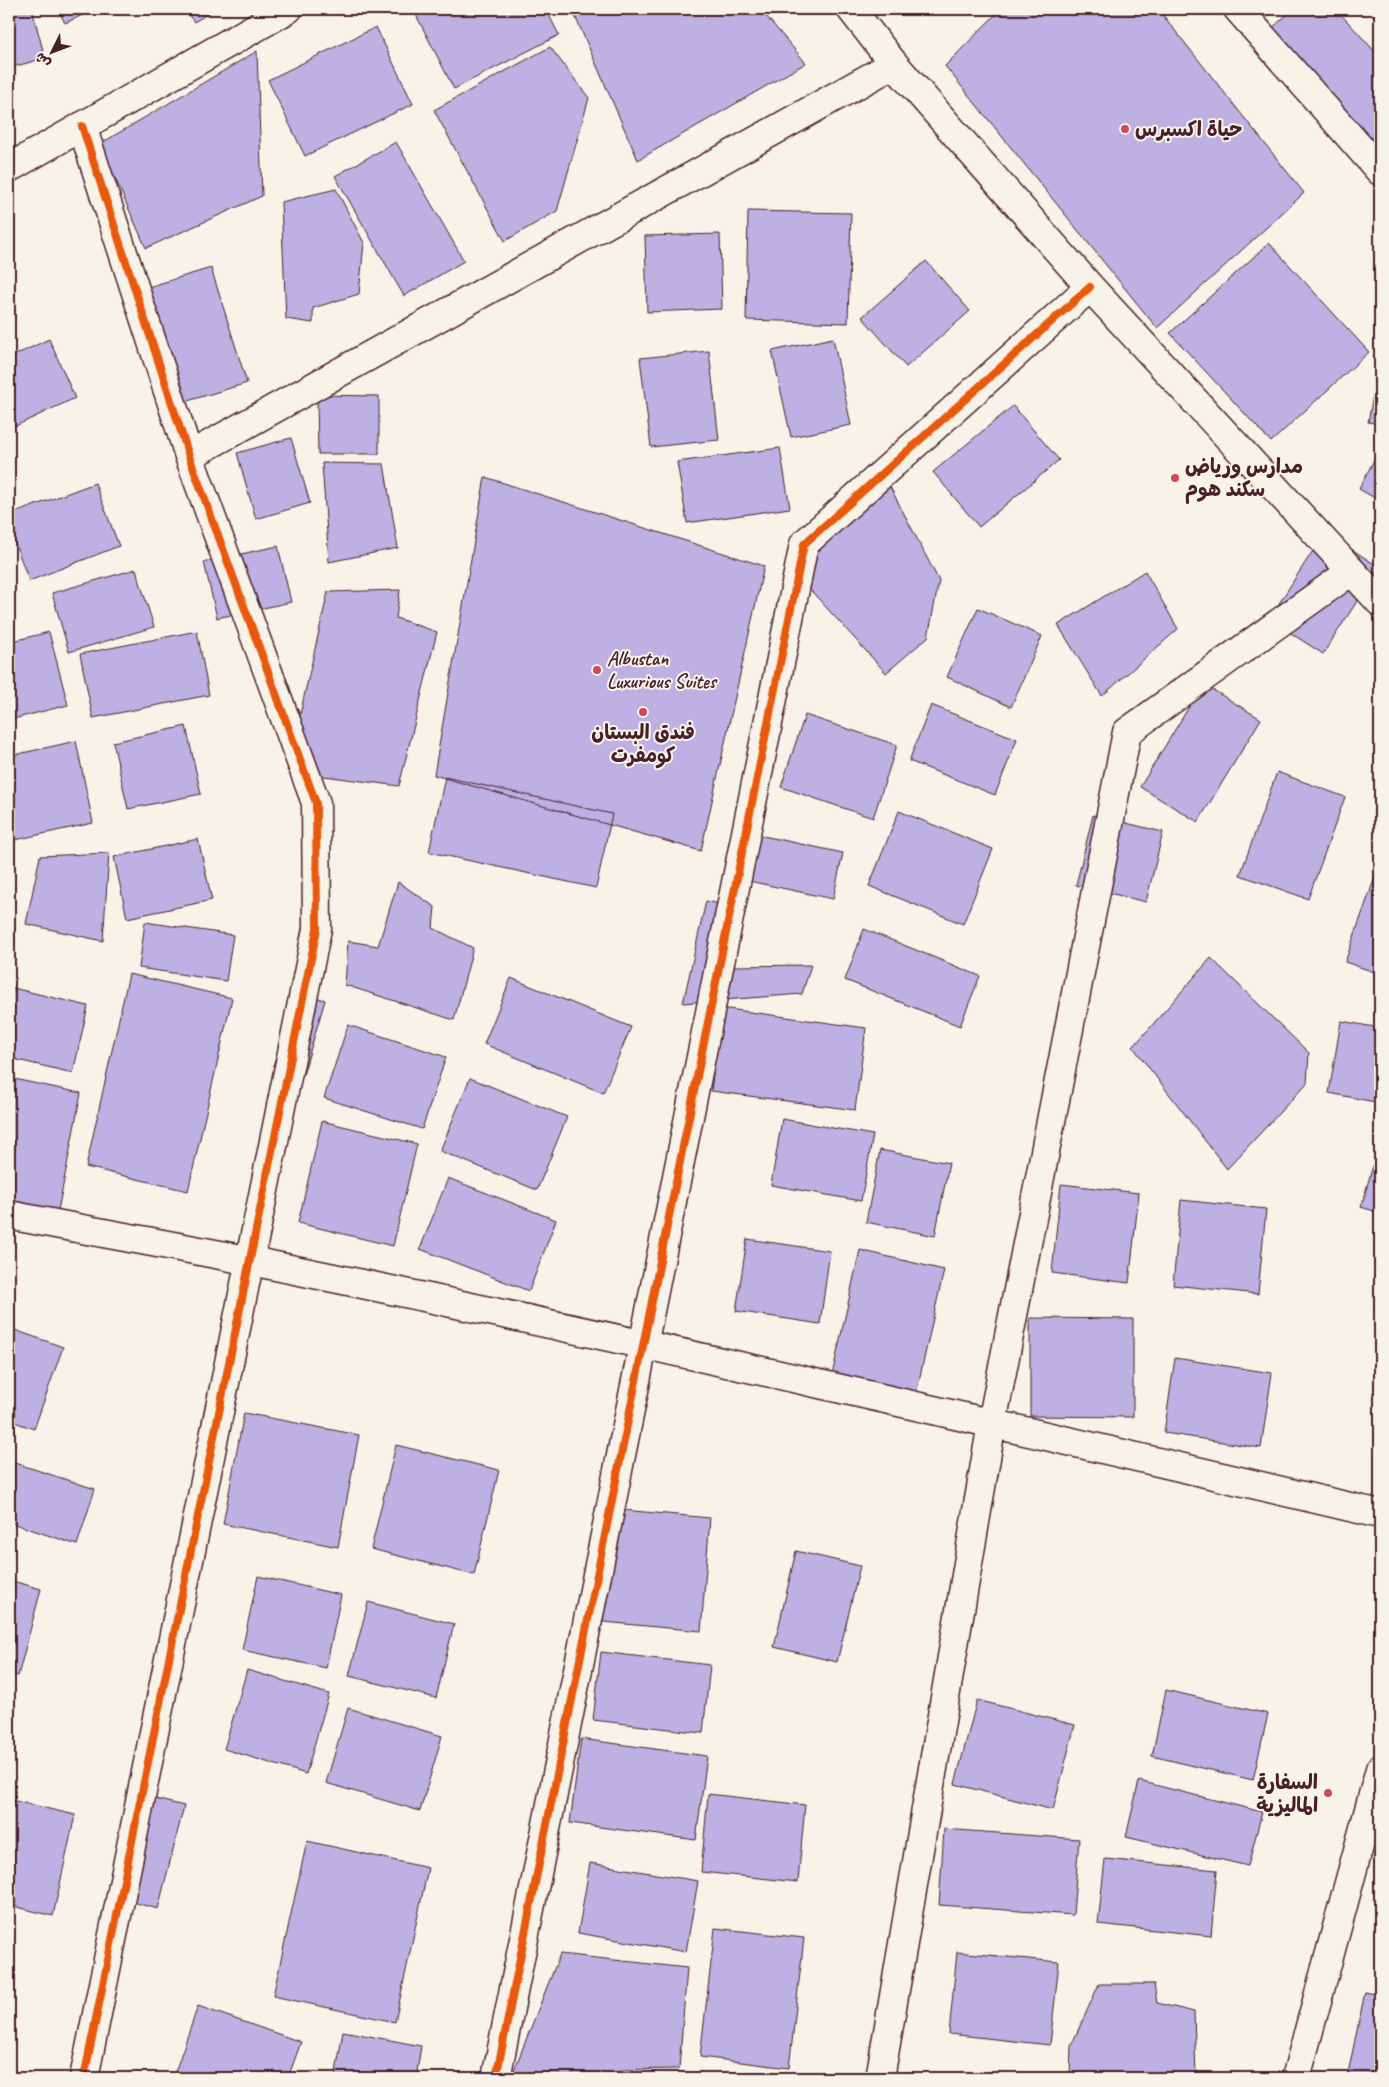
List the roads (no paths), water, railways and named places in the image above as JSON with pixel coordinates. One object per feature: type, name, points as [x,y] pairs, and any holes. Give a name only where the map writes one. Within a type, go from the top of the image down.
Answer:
[{"type":"street","points":[[9,168],[288,9]]},
{"type":"street","points":[[851,9],[894,64],[1090,287],[1350,572],[1380,602]]},
{"type":"street","points":[[1238,9],[1380,171]]},
{"type":"street","points":[[188,456],[894,64]]},
{"type":"street","points":[[82,126],[188,456],[316,803],[317,929],[84,2078]]},
{"type":"street","points":[[496,2078],[804,544],[1090,287]]},
{"type":"street","points":[[880,2078],[992,1423],[1127,732],[1350,572]]},
{"type":"street","points":[[9,1216],[251,1261],[643,1345],[992,1423],[1380,1514]]},
{"type":"street","points":[[1296,2078],[1380,1769]]},
{"type":"place","name":"حياة اكسبرس","points":[[1125,129]]},
{"type":"place","name":"مدارس ورياض سكند هوم","points":[[1175,478]]},
{"type":"place","name":"Albustan Luxurious Suites","points":[[597,670]]},
{"type":"place","name":"فندق البستان كومفرت","points":[[643,712]]},
{"type":"place","name":"السفارة الماليزية","points":[[1328,1793]]}]
